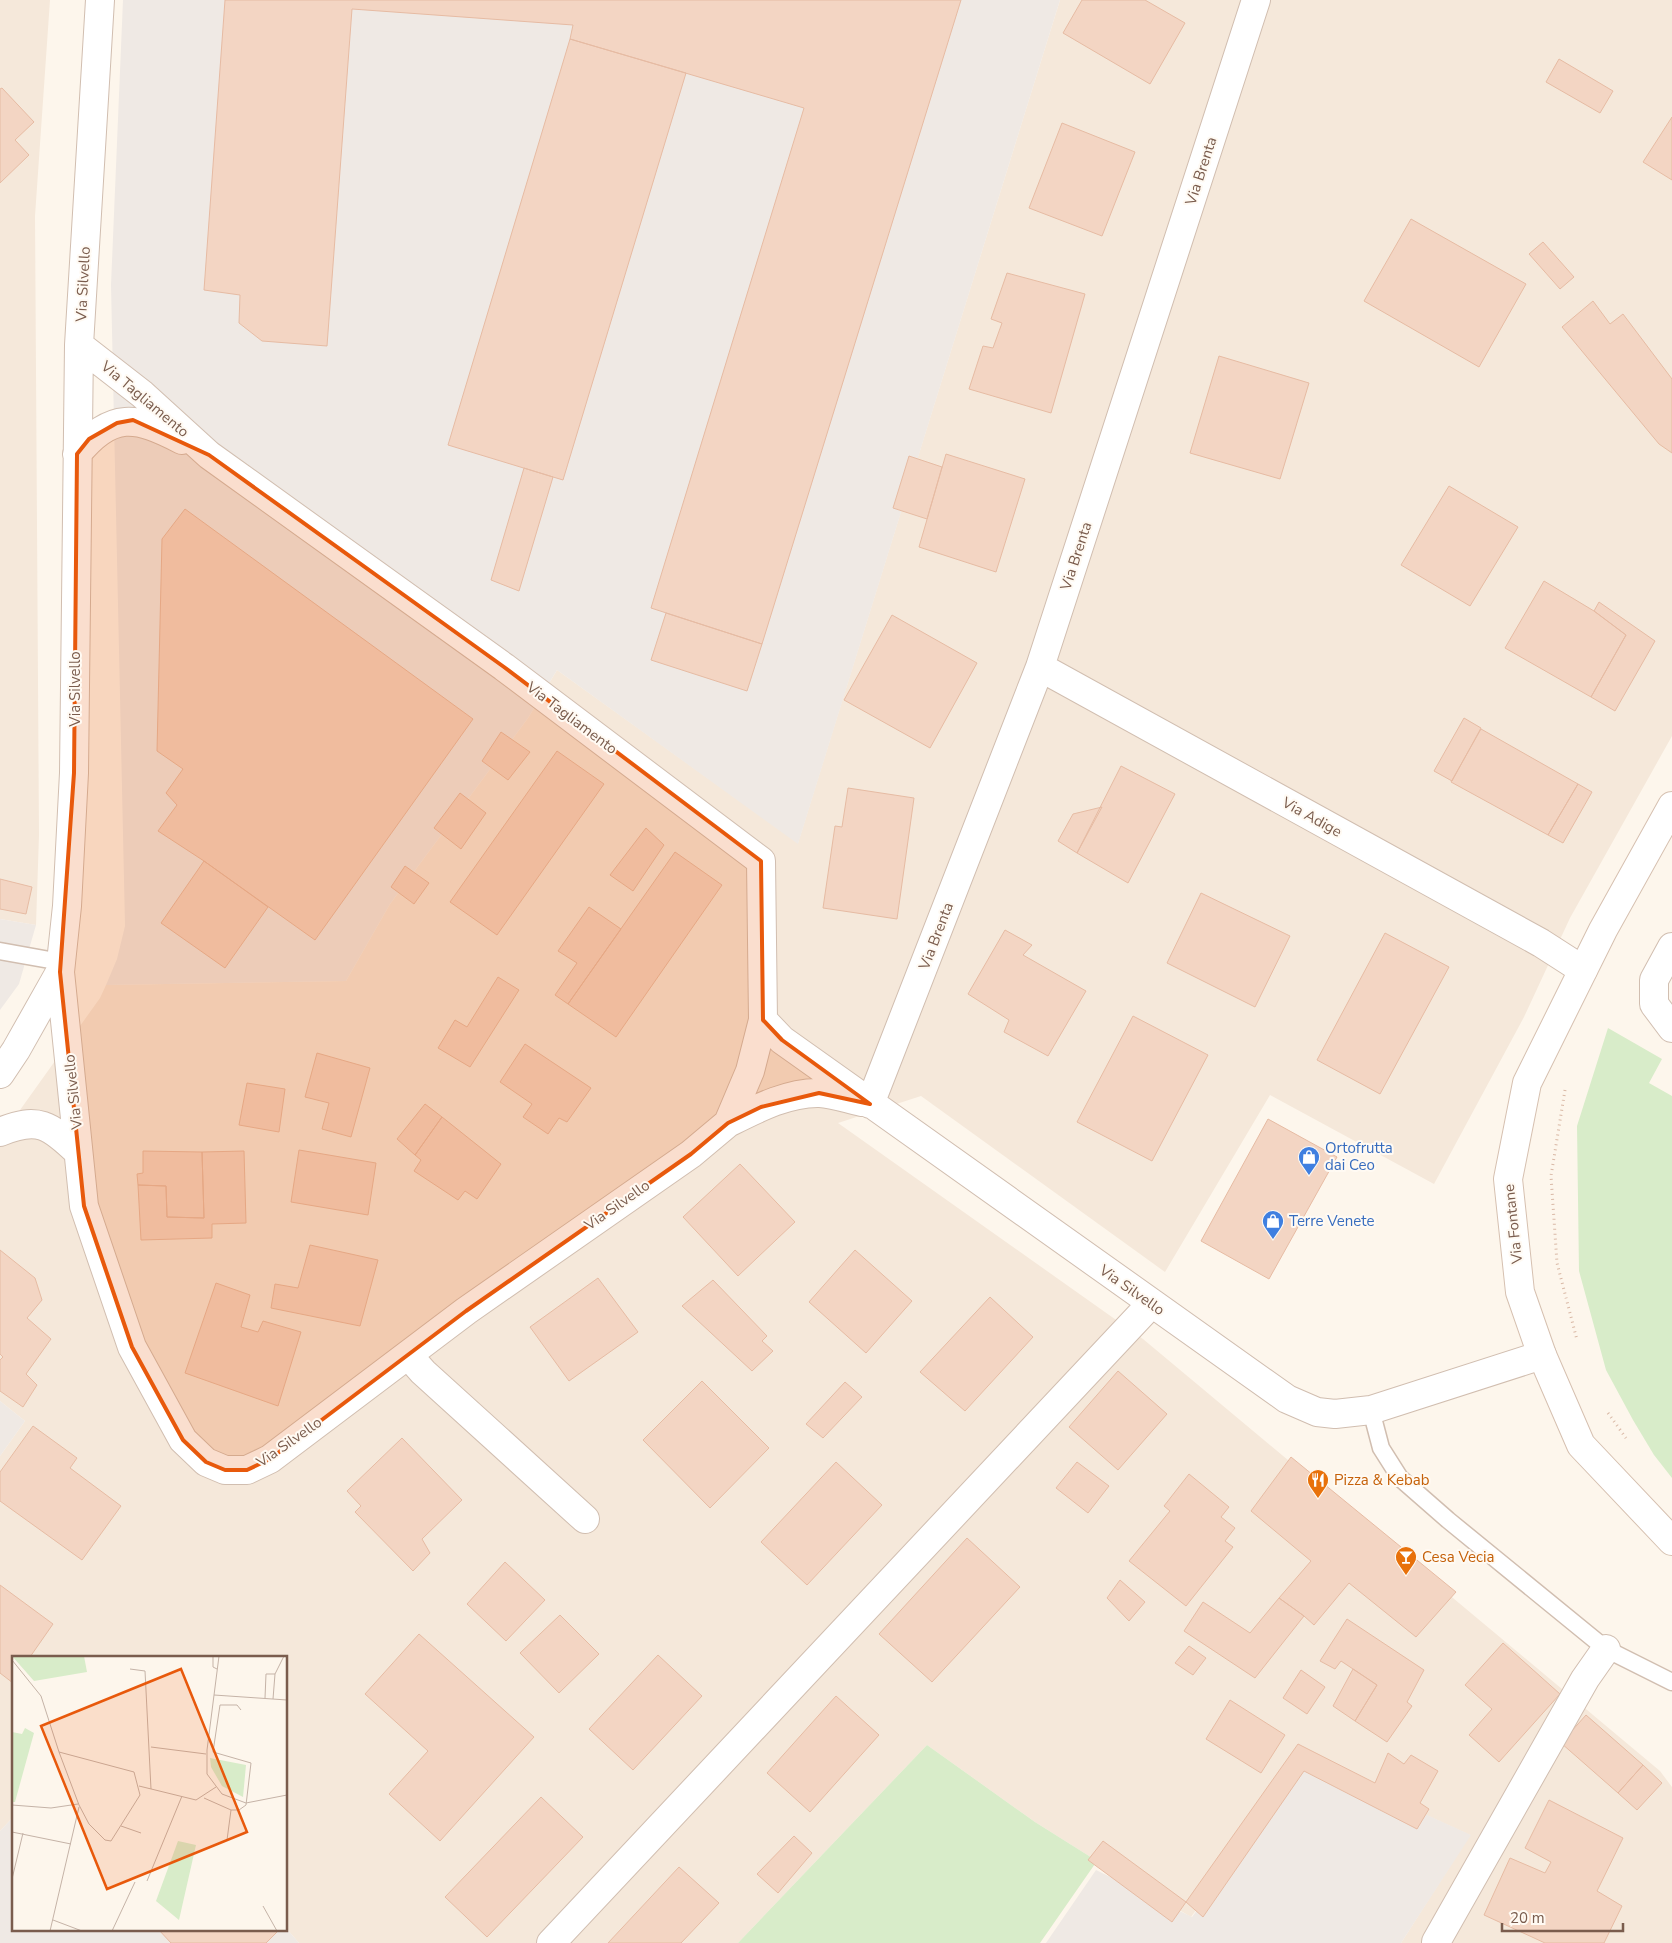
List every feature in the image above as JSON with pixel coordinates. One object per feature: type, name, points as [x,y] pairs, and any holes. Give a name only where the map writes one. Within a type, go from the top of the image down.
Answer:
[{"type":"street","name":"Via Silvello","points":[[100,0],[79,345],[74,773],[61,967],[84,1206],[132,1347],[183,1440],[206,1462],[225,1470],[247,1470],[270,1459],[466,1311],[691,1154],[728,1123],[750,1071]]},
{"type":"street","name":"Via Brenta","points":[[870,1104],[1040,667],[1256,0]]},
{"type":"street","name":"Via Tagliamento","points":[[79,345],[142,394],[209,455],[504,667],[761,861],[763,1020],[750,1071]]},
{"type":"street","name":"Via Tagliamento","points":[[77,454],[89,439],[99,431],[117,423],[133,420],[169,433],[209,455]]},
{"type":"street","name":"Via Adige","points":[[1040,667],[1541,943],[1583,970]]},
{"type":"street","name":"Via Fontane","points":[[1670,815],[1583,970],[1527,1083],[1508,1179],[1520,1292],[1542,1355],[1581,1445],[1672,1541]]},
{"type":"street","points":[[1672,947],[1654,980],[1654,1004],[1672,1028]]},
{"type":"street","points":[[0,1074],[16,1050],[61,967]]},
{"type":"street","name":"Via Silvello","points":[[763,1020],[782,1040],[1151,1304],[1287,1399],[1317,1412],[1335,1414],[1371,1410],[1542,1355]]},
{"type":"street","points":[[728,1123],[761,1107],[792,1097],[810,1094],[820,1093],[870,1104]]},
{"type":"street","points":[[0,1132],[17,1125],[39,1124],[58,1132],[78,1152]]},
{"type":"street","points":[[551,1943],[1151,1304]]},
{"type":"street","points":[[408,1355],[430,1379],[585,1519]]},
{"type":"street","points":[[1436,1942],[1580,1688],[1606,1649]]},
{"type":"lane","points":[[0,951],[61,967]]},
{"type":"lane","points":[[1371,1410],[1380,1448],[1400,1478],[1455,1526],[1606,1649],[1672,1682]]},
{"type":"path","points":[[1566,1082],[1551,1176],[1557,1263],[1577,1341]]},
{"type":"path","points":[[1606,1410],[1628,1441]]},
{"type":"highlighted area","points":[[133,420],[209,455],[504,667],[761,861],[763,1020],[782,1040],[870,1104],[819,1093],[761,1107],[728,1123],[691,1154],[466,1311],[270,1459],[247,1470],[225,1470],[206,1462],[183,1440],[132,1347],[84,1206],[60,972],[74,773],[77,454],[89,439],[117,423]]},
{"type":"shaded area","points":[[0,0],[50,0],[35,216],[39,835],[36,925],[0,919]]},
{"type":"shaded area","points":[[123,0],[1060,0],[798,844],[557,670],[528,718],[390,904],[346,981],[106,985],[117,959],[125,926],[111,285]]},
{"type":"shaded area","points":[[1060,0],[1672,0],[1672,736],[1570,918],[1524,1017],[1434,1184],[1270,1095],[1165,1272],[921,1096],[838,1123],[1143,1339],[1660,1771],[1672,1787],[1672,1943],[1401,1943],[1470,1835],[1306,1760],[1191,1917],[1035,1822],[927,1745],[738,1943],[299,1943],[288,1930],[288,1656],[12,1656],[12,1818],[0,1831],[0,1456],[25,1421],[0,1401],[0,1138],[100,998],[106,985],[346,981],[390,904],[528,718],[557,670],[798,843]]},
{"type":"shaded area","points":[[0,919],[36,925],[19,984],[0,1010]]},
{"type":"shaded area","points":[[0,1401],[25,1421],[0,1456]]},
{"type":"shaded area","points":[[1306,1760],[1471,1835],[1401,1943],[1046,1943],[1096,1870],[1192,1917]]},
{"type":"shaded area","points":[[12,1818],[12,1930],[288,1930],[299,1943],[0,1943],[0,1831]]},
{"type":"green space","points":[[1608,1028],[1662,1059],[1649,1083],[1672,1096],[1672,1478],[1654,1455],[1606,1370],[1579,1271],[1577,1126]]},
{"type":"green space","points":[[927,1745],[1035,1822],[1097,1861],[1040,1943],[738,1943]]},
{"type":"building","points":[[225,0],[961,0],[762,644],[651,608],[804,108],[570,39],[573,25],[352,9],[327,346],[262,341],[239,323],[240,295],[204,290]]},
{"type":"building","points":[[1082,0],[1145,0],[1185,23],[1150,84],[1063,33]]},
{"type":"building","points":[[570,39],[686,73],[563,480],[448,445]]},
{"type":"building","points":[[1559,59],[1613,91],[1600,113],[1546,82]]},
{"type":"building","points":[[2,88],[34,122],[15,140],[29,155],[0,183],[0,89]]},
{"type":"building","points":[[1672,117],[1672,180],[1643,162]]},
{"type":"building","points":[[1062,123],[1135,152],[1102,236],[1029,208]]},
{"type":"building","points":[[1411,219],[1526,284],[1479,367],[1364,301]]},
{"type":"building","points":[[1543,242],[1574,277],[1560,289],[1529,254]]},
{"type":"building","points":[[1007,273],[1085,294],[1051,413],[969,389],[983,346],[993,348],[1002,323],[991,319]]},
{"type":"building","points":[[1593,301],[1610,324],[1623,314],[1672,379],[1672,453],[1659,444],[1562,327]]},
{"type":"building","points":[[1219,356],[1309,383],[1280,479],[1190,453]]},
{"type":"building","points":[[946,454],[1025,479],[996,572],[919,547]]},
{"type":"building","points":[[909,456],[942,467],[927,519],[893,508]]},
{"type":"building","points":[[524,468],[553,477],[519,591],[491,580]]},
{"type":"building","points":[[1449,486],[1518,527],[1470,606],[1401,565]]},
{"type":"building","points":[[185,509],[473,719],[315,940],[204,861],[158,831],[177,805],[166,793],[183,769],[157,751],[162,539]]},
{"type":"building","points":[[1544,581],[1594,611],[1626,635],[1591,697],[1505,648]]},
{"type":"building","points":[[1599,602],[1655,641],[1615,711],[1591,697],[1626,635],[1594,611]]},
{"type":"building","points":[[666,613],[762,644],[747,691],[651,660]]},
{"type":"building","points":[[892,615],[977,663],[930,748],[844,700]]},
{"type":"building","points":[[1464,718],[1481,728],[1452,781],[1434,771]]},
{"type":"building","points":[[1481,729],[1578,784],[1548,835],[1451,782]]},
{"type":"building","points":[[501,732],[530,752],[508,780],[482,761]]},
{"type":"building","points":[[557,751],[604,784],[497,935],[450,902]]},
{"type":"building","points":[[1121,766],[1175,794],[1128,883],[1077,853]]},
{"type":"building","points":[[1578,784],[1592,792],[1563,843],[1548,835]]},
{"type":"building","points":[[848,788],[914,798],[897,919],[823,908],[835,826],[842,827]]},
{"type":"building","points":[[460,793],[486,813],[461,849],[434,828]]},
{"type":"building","points":[[1102,807],[1077,853],[1058,841],[1073,814]]},
{"type":"building","points":[[646,828],[664,845],[633,891],[610,875]]},
{"type":"building","points":[[675,852],[722,885],[616,1037],[568,1004]]},
{"type":"building","points":[[204,861],[268,907],[225,968],[161,923]]},
{"type":"building","points":[[405,866],[429,883],[414,904],[391,887]]},
{"type":"building","points":[[0,879],[32,887],[26,914],[0,909]]},
{"type":"building","points":[[1201,893],[1290,936],[1255,1007],[1167,963]]},
{"type":"building","points":[[589,907],[621,929],[568,1004],[555,995],[577,963],[558,951]]},
{"type":"building","points":[[1005,930],[1032,945],[1023,955],[1086,991],[1048,1056],[1004,1032],[1009,1020],[968,994]]},
{"type":"building","points":[[1385,933],[1449,967],[1380,1094],[1317,1060]]},
{"type":"building","points":[[498,977],[519,990],[470,1067],[438,1048],[455,1020],[467,1027]]},
{"type":"building","points":[[1133,1016],[1208,1055],[1152,1161],[1077,1122]]},
{"type":"building","points":[[525,1044],[591,1088],[567,1122],[559,1118],[548,1134],[523,1117],[532,1104],[500,1082]]},
{"type":"building","points":[[317,1053],[370,1068],[351,1137],[322,1129],[329,1103],[305,1097]]},
{"type":"building","points":[[247,1083],[285,1089],[279,1132],[239,1125]]},
{"type":"building","points":[[425,1104],[442,1117],[415,1155],[397,1139]]},
{"type":"building","points":[[442,1117],[501,1164],[477,1199],[465,1191],[458,1200],[414,1171],[421,1160],[415,1155]]},
{"type":"building","points":[[1268,1119],[1337,1157],[1269,1279],[1201,1241]]},
{"type":"building","points":[[299,1150],[376,1163],[368,1215],[291,1202]]},
{"type":"building","points":[[143,1151],[202,1152],[204,1218],[167,1217],[166,1186],[138,1185],[137,1174],[143,1173]]},
{"type":"building","points":[[244,1151],[246,1223],[212,1224],[212,1238],[141,1240],[138,1185],[166,1186],[167,1217],[204,1218],[202,1152]]},
{"type":"building","points":[[740,1164],[795,1222],[738,1276],[683,1217]]},
{"type":"building","points":[[310,1245],[378,1260],[360,1326],[271,1308],[275,1284],[298,1288]]},
{"type":"building","points":[[0,1250],[35,1278],[42,1300],[27,1318],[51,1339],[26,1374],[37,1385],[23,1407],[0,1391],[0,1360],[3,1357],[0,1354]]},
{"type":"building","points":[[855,1250],[912,1301],[866,1353],[809,1302]]},
{"type":"building","points":[[598,1278],[638,1332],[569,1381],[530,1327]]},
{"type":"building","points":[[713,1280],[767,1336],[762,1341],[773,1351],[752,1371],[682,1306]]},
{"type":"building","points":[[216,1283],[250,1295],[241,1327],[258,1332],[263,1321],[301,1332],[278,1406],[185,1373]]},
{"type":"building","points":[[990,1297],[1033,1337],[965,1411],[920,1372]]},
{"type":"building","points":[[1118,1371],[1167,1414],[1118,1470],[1069,1427]]},
{"type":"building","points":[[702,1381],[769,1448],[710,1508],[643,1440]]},
{"type":"building","points":[[845,1382],[862,1397],[823,1438],[806,1424]]},
{"type":"building","points":[[33,1426],[77,1458],[70,1468],[121,1506],[82,1560],[0,1501],[0,1472]]},
{"type":"building","points":[[402,1438],[462,1500],[422,1539],[430,1553],[413,1571],[355,1512],[361,1506],[347,1491]]},
{"type":"building","points":[[1291,1457],[1456,1592],[1416,1637],[1349,1583],[1314,1625],[1279,1598],[1311,1561],[1251,1511]]},
{"type":"building","points":[[836,1462],[882,1505],[807,1585],[761,1542]]},
{"type":"building","points":[[1077,1462],[1109,1486],[1088,1513],[1056,1488]]},
{"type":"building","points":[[1189,1474],[1229,1507],[1221,1517],[1235,1528],[1225,1541],[1233,1547],[1186,1606],[1129,1561],[1170,1511],[1164,1506]]},
{"type":"building","points":[[967,1538],[1020,1587],[932,1682],[879,1634]]},
{"type":"building","points":[[505,1562],[545,1600],[506,1641],[467,1604]]},
{"type":"building","points":[[1120,1580],[1145,1602],[1129,1621],[1107,1598]]},
{"type":"building","points":[[0,1585],[53,1624],[31,1656],[12,1656],[12,1682],[0,1673]]},
{"type":"building","points":[[1279,1598],[1304,1616],[1255,1678],[1184,1631],[1203,1602],[1250,1633]]},
{"type":"building","points":[[560,1615],[599,1654],[559,1693],[520,1653]]},
{"type":"building","points":[[1347,1619],[1424,1670],[1407,1702],[1412,1706],[1387,1742],[1355,1721],[1377,1685],[1341,1661],[1335,1669],[1320,1661]]},
{"type":"building","points":[[419,1634],[534,1737],[440,1841],[389,1794],[428,1751],[365,1694]]},
{"type":"building","points":[[1503,1643],[1560,1694],[1499,1762],[1469,1735],[1492,1709],[1465,1685]]},
{"type":"building","points":[[1189,1646],[1206,1658],[1193,1675],[1175,1663]]},
{"type":"building","points":[[658,1655],[702,1696],[633,1770],[589,1729]]},
{"type":"building","points":[[1353,1669],[1377,1685],[1355,1721],[1333,1706]]},
{"type":"building","points":[[1301,1670],[1325,1687],[1307,1714],[1283,1698]]},
{"type":"building","points":[[836,1696],[879,1735],[810,1812],[767,1773]]},
{"type":"building","points":[[1230,1700],[1285,1735],[1261,1773],[1206,1739]]},
{"type":"building","points":[[1586,1715],[1643,1765],[1618,1793],[1561,1743]]},
{"type":"building","points":[[1298,1744],[1375,1783],[1388,1753],[1404,1764],[1411,1755],[1438,1771],[1420,1803],[1429,1809],[1417,1829],[1304,1771],[1203,1917],[1186,1902]]},
{"type":"building","points":[[1643,1765],[1662,1783],[1637,1810],[1618,1793]]},
{"type":"building","points":[[541,1797],[583,1837],[487,1937],[445,1897]]},
{"type":"building","points":[[1549,1800],[1623,1838],[1597,1891],[1622,1906],[1604,1943],[1545,1943],[1484,1915],[1510,1858],[1545,1873],[1551,1862],[1525,1848]]},
{"type":"building","points":[[794,1836],[812,1853],[778,1893],[757,1874]]},
{"type":"building","points":[[1103,1841],[1186,1902],[1172,1922],[1088,1860]]},
{"type":"building","points":[[679,1867],[719,1903],[681,1943],[608,1943]]},
{"type":"building","points":[[159,1930],[279,1930],[266,1943],[171,1943]]},
{"type":"place","name":"Ortofrutta dai Ceo","points":[[1309,1176]]},
{"type":"place","name":"Terre Venete","points":[[1273,1240]]},
{"type":"place","name":"Pizza & Kebab","points":[[1318,1499]]},
{"type":"place","name":"Cesa Vecia","points":[[1406,1576]]}]
